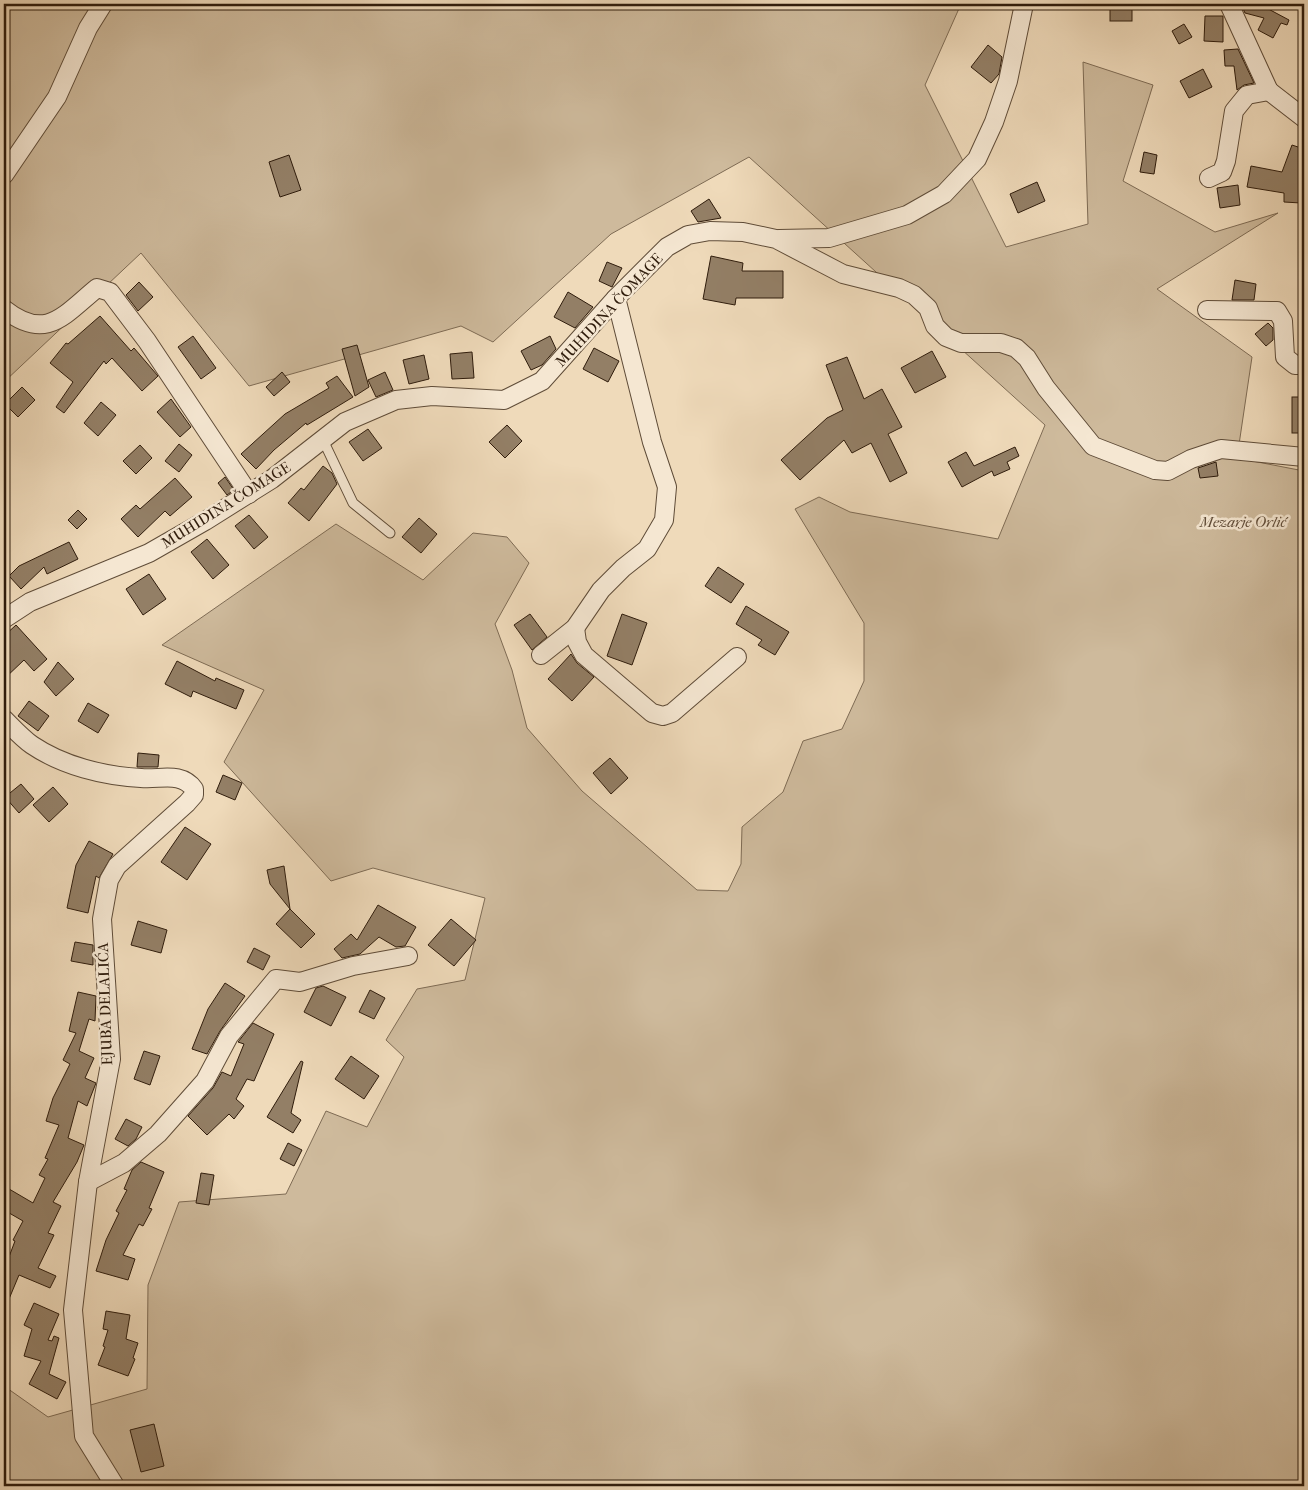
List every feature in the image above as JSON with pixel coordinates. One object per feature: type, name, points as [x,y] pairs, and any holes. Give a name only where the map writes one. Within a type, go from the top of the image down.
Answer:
[{"type":"street","points":[[4,175],[57,97],[88,28],[103,4]]},
{"type":"street","points":[[776,239],[829,238],[907,215],[944,194],[977,159],[994,122],[1008,81],[1024,4]]},
{"type":"street","points":[[1229,4],[1269,90],[1304,118]]},
{"type":"street","points":[[1209,178],[1222,172],[1226,161],[1234,111],[1247,96],[1269,90]]},
{"type":"street","name":"MUHIDINA ČOMAGE","points":[[4,619],[30,602],[149,553],[272,479],[345,422],[396,400],[432,396],[504,400],[542,381],[616,298],[667,247],[688,235],[710,231],[743,232],[776,239],[843,274],[899,288],[914,295],[928,308],[935,326],[946,337],[961,343],[1001,343],[1016,348],[1027,358],[1046,388],[1093,446],[1155,470],[1168,471],[1191,459],[1221,449],[1304,457]]},
{"type":"street","points":[[4,309],[15,318],[33,325],[44,325],[54,323],[97,288],[110,292],[147,341],[249,494]]},
{"type":"street","points":[[541,655],[575,628],[601,590],[623,568],[647,550],[664,520],[667,487],[652,442],[616,298]]},
{"type":"street","points":[[1207,310],[1277,311],[1282,321],[1285,357],[1295,365],[1304,365]]},
{"type":"street","points":[[575,628],[577,642],[584,655],[652,714],[662,716],[672,713],[737,657]]},
{"type":"street","name":"EJUBA DELALIĆA","points":[[4,719],[31,745],[54,758],[111,775],[144,779],[179,778],[188,781],[194,788],[194,795],[187,803],[154,834],[128,854],[109,880],[102,919],[111,1059],[88,1182],[73,1310],[84,1436],[115,1486]]},
{"type":"street","points":[[88,1182],[124,1163],[158,1134],[205,1081],[229,1036],[276,979],[300,982],[353,966],[408,956]]},
{"type":"lane","points":[[323,440],[353,503],[390,533]]},
{"type":"green space","name":"Mezarje Orlić","points":[[4,4],[961,4],[925,85],[1006,247],[1088,224],[1083,62],[1153,85],[1123,181],[1215,232],[1278,213],[1157,289],[1252,357],[1237,458],[1304,471],[1304,1486],[4,1486],[4,1386],[48,1417],[147,1389],[148,1285],[179,1202],[286,1194],[326,1111],[367,1127],[404,1057],[386,1040],[417,989],[465,980],[485,898],[373,868],[331,881],[224,762],[264,690],[162,645],[336,524],[423,580],[473,533],[507,537],[529,563],[495,624],[512,670],[527,728],[582,791],[697,890],[728,891],[741,864],[742,827],[783,792],[803,741],[842,729],[864,681],[864,623],[795,509],[819,497],[850,512],[998,539],[1045,425],[749,157],[611,234],[493,342],[461,326],[249,386],[141,253],[4,382]]},
{"type":"building","points":[[1110,4],[1132,4],[1132,21],[1110,21]]},
{"type":"building","points":[[1241,4],[1259,4],[1289,20],[1287,25],[1281,23],[1273,38],[1258,30],[1264,18],[1245,13]]},
{"type":"building","points":[[1205,16],[1223,16],[1223,42],[1204,41]]},
{"type":"building","points":[[1184,24],[1192,37],[1179,44],[1172,31]]},
{"type":"building","points":[[988,45],[1002,57],[999,74],[991,83],[971,67]]},
{"type":"building","points":[[1238,49],[1254,83],[1244,85],[1237,90],[1234,66],[1225,66],[1224,50]]},
{"type":"building","points":[[1203,69],[1212,87],[1189,98],[1180,81]]},
{"type":"building","points":[[1292,145],[1304,149],[1301,203],[1284,202],[1284,193],[1247,187],[1251,166],[1282,172]]},
{"type":"building","points":[[1144,152],[1157,155],[1154,174],[1140,172]]},
{"type":"building","points":[[289,155],[301,190],[280,197],[269,162]]},
{"type":"building","points":[[1037,182],[1045,201],[1018,213],[1010,194]]},
{"type":"building","points":[[1238,185],[1240,205],[1220,208],[1217,188]]},
{"type":"building","points":[[709,199],[721,218],[698,222],[691,211]]},
{"type":"building","points":[[711,256],[743,263],[742,271],[783,271],[783,298],[736,298],[735,305],[703,299]]},
{"type":"building","points":[[607,262],[622,268],[612,287],[599,281]]},
{"type":"building","points":[[1235,280],[1256,284],[1254,300],[1232,300]]},
{"type":"building","points":[[139,282],[153,297],[138,311],[126,295]]},
{"type":"building","points":[[568,292],[593,307],[575,328],[554,317]]},
{"type":"building","points":[[100,316],[131,351],[134,348],[158,376],[142,391],[112,358],[106,364],[104,361],[64,413],[56,407],[73,382],[50,363],[66,343],[68,344]]},
{"type":"building","points":[[1268,323],[1273,328],[1273,340],[1266,346],[1255,334]]},
{"type":"building","points":[[193,336],[216,368],[201,379],[178,347]]},
{"type":"building","points":[[550,336],[556,349],[542,365],[531,370],[521,351]]},
{"type":"building","points":[[357,345],[369,387],[355,396],[342,349]]},
{"type":"building","points":[[594,348],[619,361],[608,382],[583,369]]},
{"type":"building","points":[[932,351],[946,377],[915,393],[901,368]]},
{"type":"building","points":[[472,352],[474,378],[452,379],[450,354]]},
{"type":"building","points":[[424,355],[429,379],[409,384],[403,360]]},
{"type":"building","points":[[847,357],[864,399],[882,389],[902,427],[888,434],[907,473],[890,482],[871,443],[852,453],[844,440],[800,480],[781,460],[827,418],[843,410],[826,365]]},
{"type":"building","points":[[282,372],[290,382],[274,396],[266,387]]},
{"type":"building","points":[[385,372],[393,390],[376,397],[368,380]]},
{"type":"building","points":[[337,376],[353,397],[307,425],[306,423],[274,450],[256,469],[241,454],[285,414],[329,388],[326,383]]},
{"type":"building","points":[[22,387],[35,400],[18,417],[5,404]]},
{"type":"building","points":[[1292,397],[1304,397],[1304,433],[1292,433]]},
{"type":"building","points":[[171,399],[191,427],[180,437],[157,412]]},
{"type":"building","points":[[101,402],[116,415],[98,436],[84,423]]},
{"type":"building","points":[[507,425],[522,441],[505,458],[489,442]]},
{"type":"building","points":[[368,429],[382,448],[363,461],[349,442]]},
{"type":"building","points":[[179,444],[192,455],[179,472],[165,461]]},
{"type":"building","points":[[140,445],[152,458],[136,474],[123,461]]},
{"type":"building","points":[[1015,447],[1019,456],[1007,462],[1010,469],[994,476],[992,471],[962,487],[948,462],[966,452],[974,466]]},
{"type":"building","points":[[1216,462],[1218,476],[1200,478],[1198,468]]},
{"type":"building","points":[[323,466],[332,473],[337,484],[309,521],[288,503],[301,488],[304,490]]},
{"type":"building","points":[[225,477],[234,490],[227,495],[218,483]]},
{"type":"building","points":[[175,478],[192,497],[170,516],[165,511],[138,537],[121,519],[136,505],[140,509]]},
{"type":"building","points":[[78,510],[87,519],[77,529],[68,520]]},
{"type":"building","points":[[249,515],[268,537],[254,549],[235,526]]},
{"type":"building","points":[[419,518],[437,534],[421,553],[402,537]]},
{"type":"building","points":[[207,539],[229,565],[213,579],[191,552]]},
{"type":"building","points":[[69,542],[78,559],[47,574],[44,567],[21,589],[9,576],[19,566]]},
{"type":"building","points":[[718,567],[744,584],[731,603],[705,586]]},
{"type":"building","points":[[149,574],[166,599],[143,615],[126,589]]},
{"type":"building","points":[[746,606],[789,632],[775,655],[758,645],[762,640],[736,624]]},
{"type":"building","points":[[530,614],[547,637],[532,650],[514,625]]},
{"type":"building","points":[[622,614],[647,623],[632,665],[607,656]]},
{"type":"building","points":[[16,625],[47,659],[34,671],[24,660],[4,679],[4,636]]},
{"type":"building","points":[[571,654],[577,663],[594,677],[572,701],[548,679]]},
{"type":"building","points":[[177,661],[215,681],[216,678],[244,690],[236,709],[193,691],[191,697],[165,684]]},
{"type":"building","points":[[58,662],[74,679],[56,696],[44,682]]},
{"type":"building","points":[[29,701],[49,716],[38,731],[18,716]]},
{"type":"building","points":[[88,703],[109,715],[98,733],[78,721]]},
{"type":"building","points":[[138,753],[159,755],[158,767],[137,767]]},
{"type":"building","points":[[610,758],[628,778],[611,794],[593,773]]},
{"type":"building","points":[[223,775],[242,783],[235,800],[216,792]]},
{"type":"building","points":[[21,784],[34,799],[19,813],[5,797]]},
{"type":"building","points":[[53,787],[68,804],[49,822],[33,805]]},
{"type":"building","points":[[185,827],[211,844],[187,880],[161,862]]},
{"type":"building","points":[[89,841],[113,854],[99,878],[96,876],[88,913],[67,908],[76,865]]},
{"type":"building","points":[[284,866],[290,909],[270,884],[267,870]]},
{"type":"building","points":[[378,905],[416,927],[405,946],[396,947],[379,937],[360,954],[342,958],[334,949],[351,934],[357,940]]},
{"type":"building","points":[[290,909],[315,934],[301,948],[276,924]]},
{"type":"building","points":[[451,919],[476,940],[454,966],[428,945]]},
{"type":"building","points":[[138,921],[167,930],[161,953],[131,945]]},
{"type":"building","points":[[75,942],[93,945],[93,965],[71,961]]},
{"type":"building","points":[[254,948],[270,956],[263,970],[247,962]]},
{"type":"building","points":[[225,983],[245,996],[220,1031],[207,1054],[192,1049],[208,1009]]},
{"type":"building","points":[[323,986],[346,997],[331,1026],[304,1012],[316,988]]},
{"type":"building","points":[[370,990],[385,998],[374,1019],[359,1012]]},
{"type":"building","points":[[78,992],[96,996],[95,1021],[89,1019],[79,1051],[94,1058],[85,1078],[96,1083],[87,1106],[78,1101],[68,1138],[84,1145],[77,1162],[53,1202],[61,1206],[48,1233],[54,1235],[38,1268],[56,1276],[50,1288],[19,1275],[4,1311],[4,1270],[15,1241],[13,1240],[23,1221],[4,1210],[4,1186],[33,1203],[45,1178],[39,1175],[48,1159],[45,1158],[59,1125],[46,1121],[53,1098],[70,1064],[63,1060],[76,1033],[69,1031]]},
{"type":"building","points":[[253,1023],[274,1034],[254,1081],[247,1079],[236,1099],[244,1106],[234,1119],[229,1114],[207,1135],[188,1116],[213,1088],[222,1072],[231,1076],[244,1044],[238,1042]]},
{"type":"building","points":[[144,1051],[160,1056],[150,1085],[134,1079]]},
{"type":"building","points":[[351,1056],[379,1076],[364,1099],[335,1079]]},
{"type":"building","points":[[301,1061],[303,1062],[291,1113],[301,1120],[293,1133],[267,1117]]},
{"type":"building","points":[[126,1119],[142,1127],[136,1139],[128,1146],[115,1139]]},
{"type":"building","points":[[288,1143],[302,1150],[294,1166],[280,1159]]},
{"type":"building","points":[[141,1162],[164,1172],[149,1208],[152,1209],[143,1226],[139,1224],[123,1255],[135,1259],[128,1280],[96,1271],[106,1240],[119,1213],[116,1211],[127,1190],[124,1189],[132,1170]]},
{"type":"building","points":[[201,1173],[214,1175],[209,1205],[196,1203]]},
{"type":"building","points":[[34,1303],[59,1314],[48,1340],[52,1341],[54,1336],[59,1338],[49,1374],[66,1382],[57,1399],[29,1384],[41,1361],[24,1356],[32,1329],[24,1325]]},
{"type":"building","points":[[106,1311],[130,1315],[126,1339],[138,1343],[133,1358],[135,1359],[128,1376],[98,1365],[105,1347],[103,1346],[108,1330],[103,1329]]},
{"type":"building","points":[[154,1424],[164,1466],[141,1472],[130,1430]]}]
